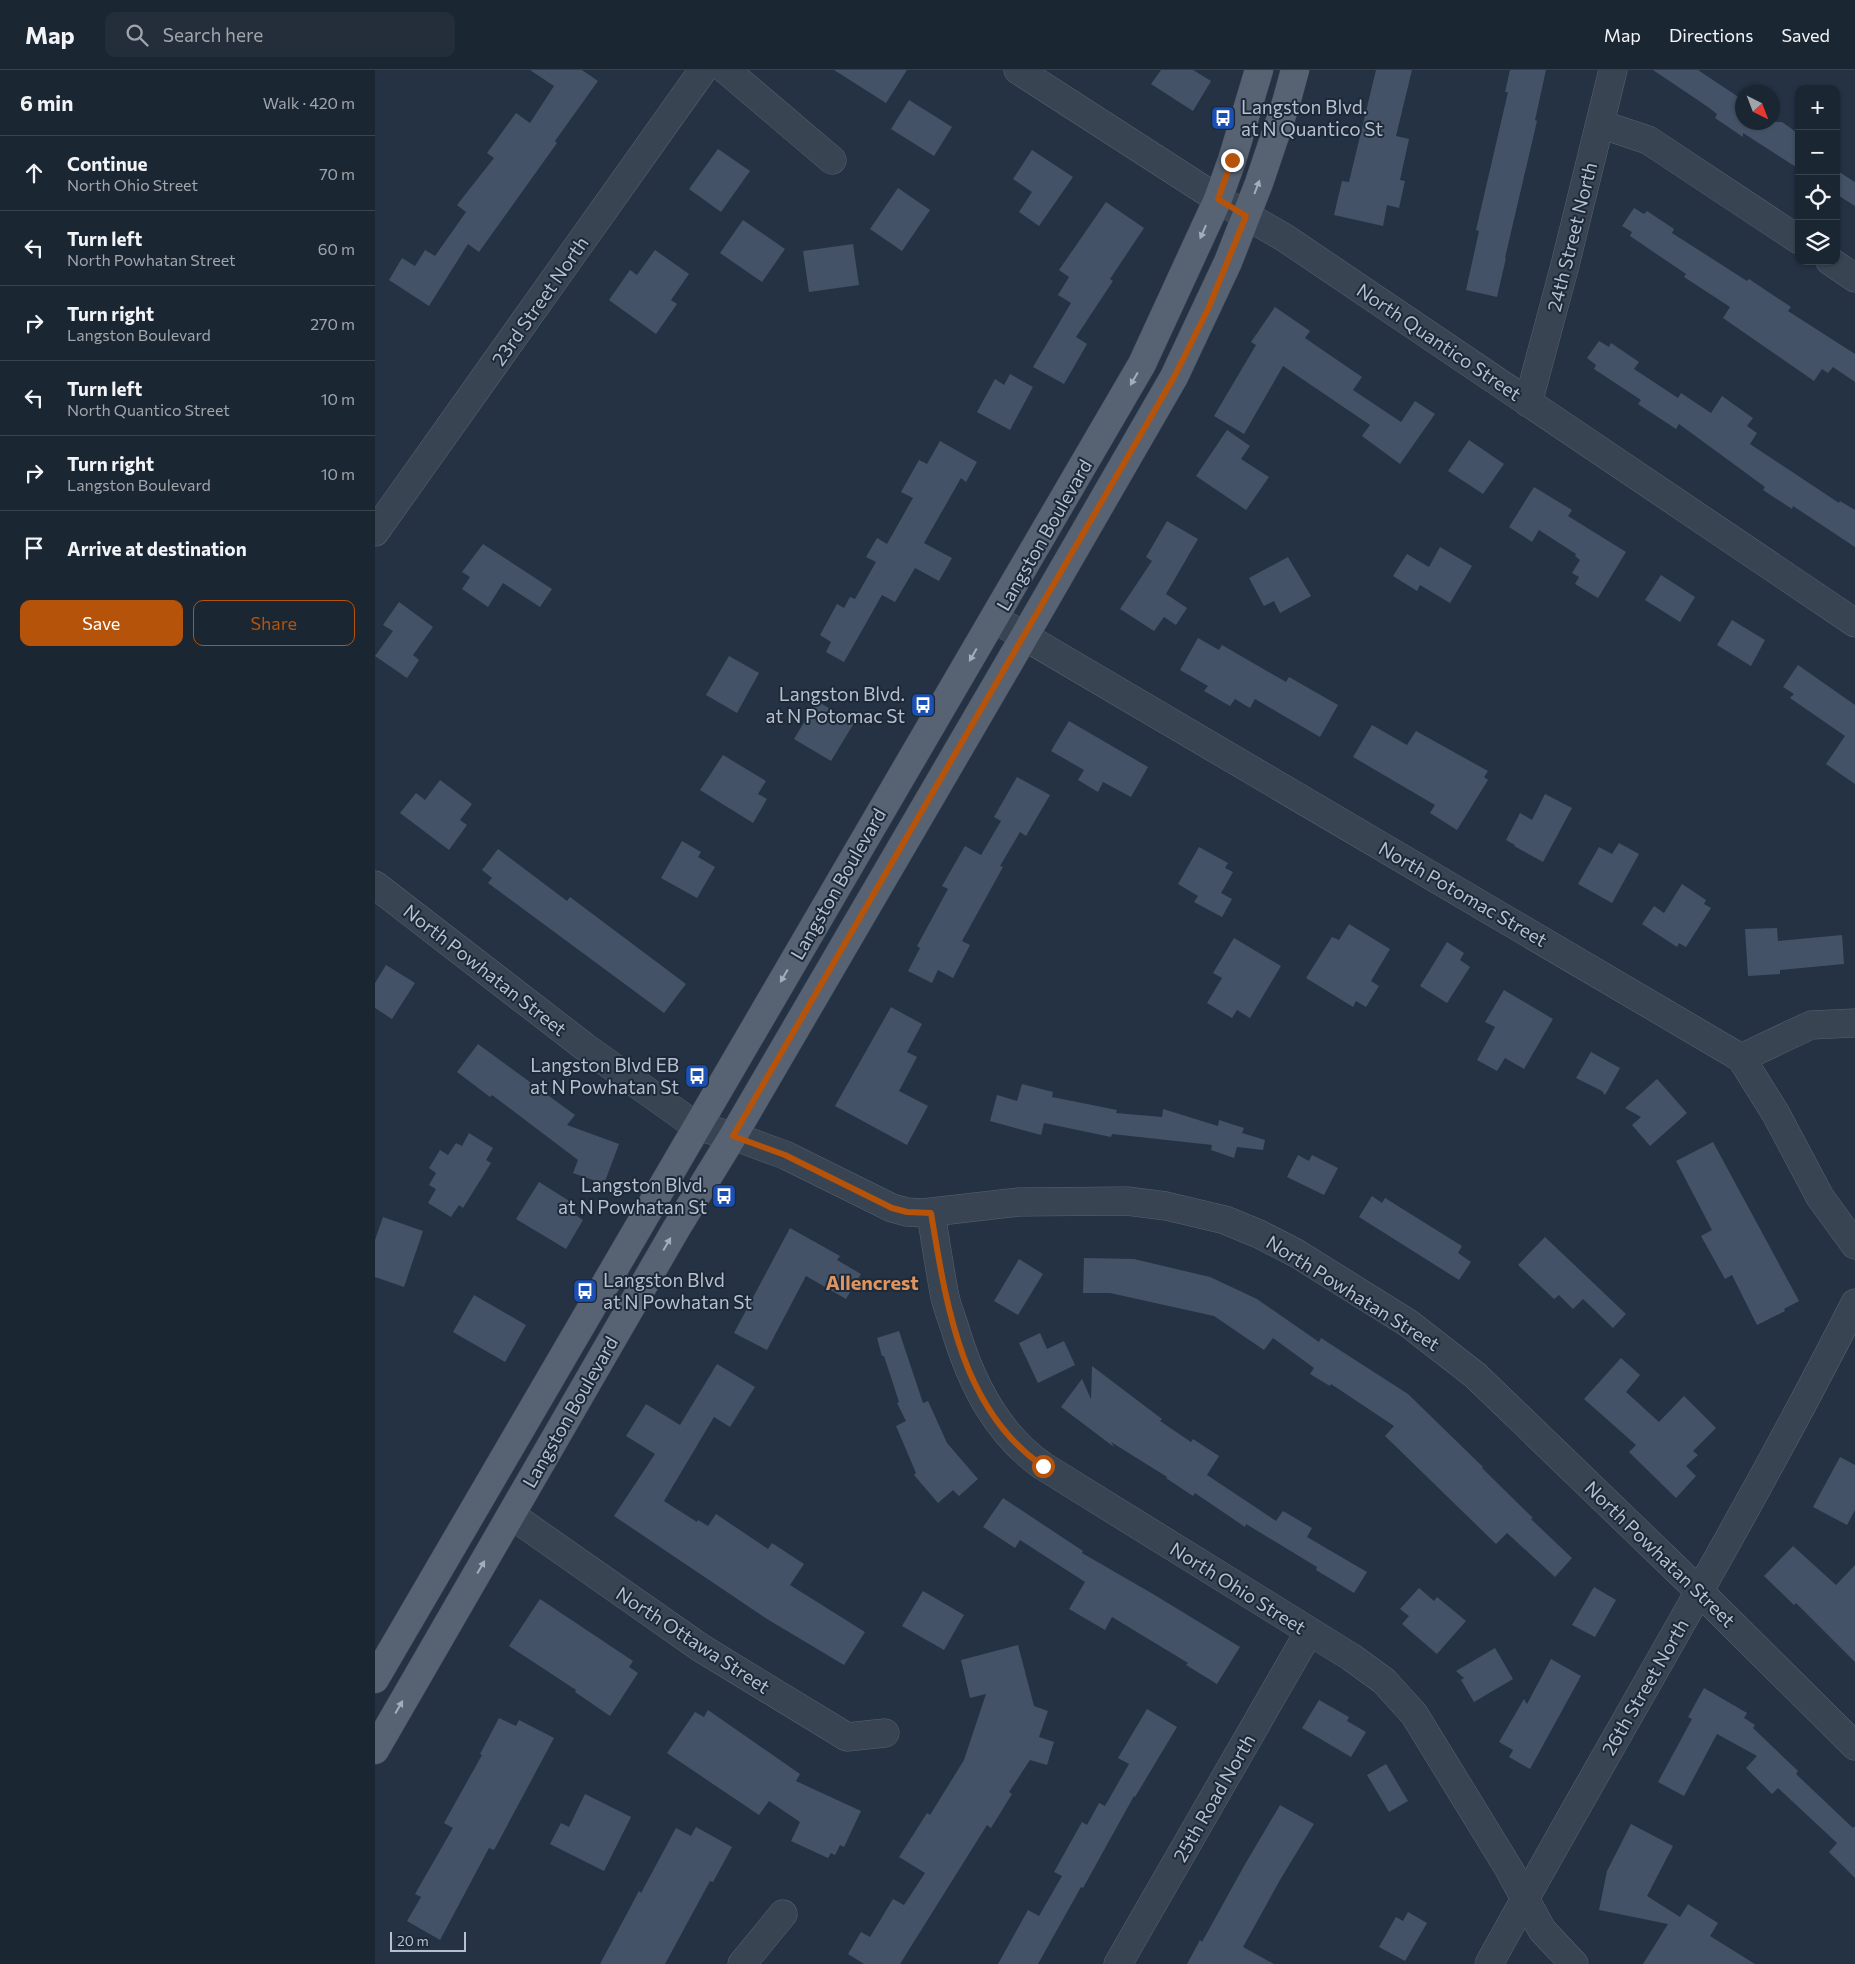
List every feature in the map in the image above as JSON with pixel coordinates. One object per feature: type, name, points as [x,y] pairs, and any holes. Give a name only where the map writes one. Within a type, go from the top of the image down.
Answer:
[{"type":"main road","name":"Langston Boulevard","points":[[375,1678],[696,1126],[995,619],[1142,364],[1218,199],[1232,160],[1259,70]]},
{"type":"main road","name":"Langston Boulevard","points":[[375,1750],[676,1229],[733,1136],[1174,377],[1208,309],[1246,216],[1286,103],[1295,70]]},
{"type":"street","name":"23rd Street North","points":[[375,532],[703,70]]},
{"type":"street","points":[[726,70],[833,160]]},
{"type":"street","name":"North Quantico Street","points":[[1018,70],[1218,199],[1285,238],[1855,623]]},
{"type":"street","name":"24th Street North","points":[[1527,403],[1543,351],[1613,70]]},
{"type":"street","points":[[1600,124],[1648,140],[1795,237]]},
{"type":"street","points":[[1836,265],[1855,278]]},
{"type":"street","name":"North Potomac Street","points":[[995,619],[1741,1058],[1776,1114],[1820,1197],[1855,1245]]},
{"type":"street","name":"North Powhatan Street","points":[[375,886],[585,1048],[696,1126],[733,1136],[785,1155],[892,1208],[907,1212],[931,1213],[1019,1202],[1127,1201],[1166,1206],[1213,1216],[1237,1224],[1275,1241],[1408,1323],[1455,1358],[1506,1404],[1700,1592],[1855,1746]]},
{"type":"street","points":[[1741,1058],[1811,1025],[1855,1023]]},
{"type":"street","name":"North Ohio Street","points":[[931,1213],[944,1292],[965,1359],[985,1402],[1000,1424],[1020,1447],[1048,1469],[1377,1675],[1395,1691],[1426,1731],[1541,1930],[1574,1964]]},
{"type":"street","name":"26th Street North","points":[[1489,1964],[1524,1898],[1700,1592],[1855,1303]]},
{"type":"street","name":"North Ottawa Street","points":[[511,1515],[701,1648],[847,1737],[885,1733]]},
{"type":"street","name":"25th Road North","points":[[1118,1964],[1309,1632]]},
{"type":"street","points":[[742,1964],[783,1914]]},
{"type":"building","points":[[530,70],[582,70],[598,81],[555,141],[557,143],[479,252],[468,244],[429,306],[389,280],[402,258],[415,266],[425,250],[435,256],[466,212],[457,205],[494,158],[487,153],[516,113],[530,123],[554,86]]},
{"type":"building","points":[[834,70],[907,70],[886,103]]},
{"type":"building","points":[[1161,70],[1193,70],[1211,81],[1193,111],[1151,84]]},
{"type":"building","points":[[1376,70],[1412,70],[1396,136],[1409,139],[1400,180],[1405,181],[1399,208],[1387,205],[1383,226],[1334,215],[1342,181],[1349,182]]},
{"type":"building","points":[[1510,70],[1546,70],[1535,120],[1537,121],[1497,297],[1466,290],[1479,231],[1476,230],[1508,92],[1505,92]]},
{"type":"building","points":[[1653,70],[1698,70],[1735,95],[1735,130],[1780,130],[1780,122],[1782,122],[1795,131],[1795,166],[1743,133],[1743,137],[1715,118],[1717,114]]},
{"type":"building","points":[[909,100],[952,127],[934,156],[891,129]]},
{"type":"building","points":[[718,149],[750,171],[721,212],[689,189]]},
{"type":"building","points":[[1032,150],[1073,177],[1039,226],[1019,212],[1032,192],[1013,179]]},
{"type":"building","points":[[1840,173],[1855,182],[1855,206],[1840,197]]},
{"type":"building","points":[[898,188],[930,210],[902,251],[870,229]]},
{"type":"building","points":[[1106,202],[1144,228],[1110,279],[1113,281],[1076,337],[1087,344],[1064,384],[1033,367],[1071,303],[1058,295],[1069,277],[1059,270]]},
{"type":"building","points":[[1634,208],[1644,214],[1647,211],[1674,229],[1672,233],[1747,281],[1749,279],[1791,307],[1788,311],[1855,354],[1855,382],[1833,367],[1828,373],[1822,369],[1814,381],[1723,318],[1730,307],[1684,277],[1686,274],[1630,236],[1632,232],[1622,226]]},
{"type":"building","points":[[743,220],[785,249],[762,282],[720,253]]},
{"type":"building","points":[[853,244],[859,285],[809,292],[803,251]]},
{"type":"building","points":[[655,250],[689,274],[671,300],[677,304],[656,334],[609,300],[630,270],[637,275]]},
{"type":"building","points":[[1275,307],[1310,331],[1305,338],[1362,377],[1353,390],[1401,422],[1415,401],[1435,414],[1400,464],[1362,436],[1370,425],[1283,366],[1244,434],[1214,416],[1256,345],[1251,342]]},
{"type":"building","points":[[1599,341],[1609,347],[1611,343],[1639,362],[1634,369],[1678,398],[1681,393],[1711,413],[1722,396],[1753,418],[1747,426],[1757,433],[1750,444],[1839,503],[1840,501],[1855,510],[1855,547],[1793,506],[1792,509],[1763,490],[1765,487],[1679,424],[1676,429],[1638,404],[1641,400],[1594,369],[1596,365],[1587,358]]},
{"type":"building","points":[[1010,374],[1033,387],[1010,430],[977,412],[995,379],[1004,385]]},
{"type":"building","points":[[1227,430],[1250,446],[1241,459],[1269,477],[1246,510],[1196,476]]},
{"type":"building","points":[[1469,440],[1504,464],[1483,494],[1448,471]]},
{"type":"building","points":[[940,441],[977,462],[966,482],[961,478],[924,543],[952,558],[939,581],[915,568],[895,602],[882,595],[844,662],[826,652],[831,642],[820,635],[837,604],[844,608],[850,597],[855,599],[876,562],[866,557],[877,538],[887,544],[913,498],[901,492],[919,460],[927,464]]},
{"type":"building","points":[[1534,487],[1572,510],[1568,516],[1626,552],[1598,598],[1575,584],[1579,577],[1572,573],[1580,560],[1575,556],[1576,554],[1539,530],[1532,542],[1509,527]]},
{"type":"building","points":[[1167,521],[1198,539],[1166,594],[1187,608],[1176,625],[1164,617],[1154,631],[1120,609],[1152,561],[1146,557]]},
{"type":"building","points":[[483,544],[552,589],[540,607],[503,583],[488,607],[462,589],[470,577],[462,572]]},
{"type":"building","points":[[1440,547],[1472,566],[1450,603],[1420,585],[1417,591],[1393,576],[1407,554],[1429,567]]},
{"type":"building","points":[[1288,557],[1311,596],[1280,613],[1274,601],[1264,606],[1249,578]]},
{"type":"building","points":[[1661,575],[1695,597],[1680,622],[1645,600]]},
{"type":"building","points":[[399,602],[433,627],[413,655],[419,660],[407,678],[375,656],[393,631],[383,625]]},
{"type":"building","points":[[1732,620],[1765,640],[1751,666],[1717,645]]},
{"type":"building","points":[[1198,638],[1219,650],[1222,645],[1286,682],[1289,677],[1338,705],[1320,737],[1255,699],[1250,708],[1235,699],[1230,706],[1204,691],[1208,686],[1180,670]]},
{"type":"building","points":[[729,656],[759,673],[737,713],[706,695]]},
{"type":"building","points":[[1798,665],[1855,705],[1855,784],[1826,764],[1845,736],[1790,698],[1794,694],[1783,687]]},
{"type":"building","points":[[817,701],[854,723],[831,761],[794,739]]},
{"type":"building","points":[[1069,721],[1148,767],[1131,797],[1103,782],[1098,792],[1078,780],[1084,770],[1051,751]]},
{"type":"building","points":[[1372,725],[1407,745],[1416,731],[1488,771],[1484,777],[1488,780],[1457,830],[1430,813],[1435,805],[1353,757]]},
{"type":"building","points":[[723,755],[766,781],[758,794],[767,799],[753,823],[700,790]]},
{"type":"building","points":[[1017,777],[1050,795],[1026,836],[1020,832],[1000,866],[1003,867],[962,941],[970,945],[953,978],[938,970],[932,983],[908,971],[920,948],[917,946],[948,889],[942,886],[965,846],[981,855],[1001,821],[994,817]]},
{"type":"building","points":[[440,780],[472,804],[460,820],[467,825],[449,850],[400,813],[416,793],[425,800]]},
{"type":"building","points":[[1545,794],[1572,808],[1543,862],[1506,840],[1520,813],[1532,820]]},
{"type":"building","points":[[682,841],[701,852],[698,857],[715,867],[697,898],[661,878]]},
{"type":"building","points":[[1619,843],[1639,854],[1612,903],[1578,884],[1599,847],[1612,854]]},
{"type":"building","points":[[1199,847],[1228,863],[1225,868],[1233,872],[1221,893],[1232,899],[1222,917],[1194,902],[1198,896],[1178,884]]},
{"type":"building","points":[[498,849],[567,901],[570,897],[686,984],[664,1013],[488,883],[492,878],[482,870]]},
{"type":"building","points":[[1682,884],[1706,900],[1704,904],[1711,908],[1686,947],[1679,943],[1677,947],[1642,924],[1654,906],[1664,913]]},
{"type":"building","points":[[1349,924],[1390,949],[1371,981],[1379,986],[1366,1007],[1356,1001],[1353,1007],[1306,978],[1332,937],[1339,940]]},
{"type":"building","points":[[1777,928],[1778,941],[1842,935],[1844,964],[1780,970],[1780,974],[1748,976],[1745,929]]},
{"type":"building","points":[[1234,938],[1281,966],[1250,1018],[1237,1010],[1232,1018],[1207,1003],[1222,978],[1213,973]]},
{"type":"building","points":[[1447,942],[1464,953],[1460,960],[1470,967],[1447,1003],[1420,986]]},
{"type":"building","points":[[386,965],[415,983],[392,1019],[375,1008],[375,983]]},
{"type":"building","points":[[1504,990],[1553,1019],[1524,1069],[1505,1058],[1497,1071],[1477,1060],[1495,1027],[1485,1022]]},
{"type":"building","points":[[891,1007],[922,1024],[907,1052],[917,1057],[899,1091],[928,1106],[907,1145],[835,1106]]},
{"type":"building","points":[[478,1044],[575,1115],[567,1125],[619,1144],[604,1184],[573,1173],[578,1160],[492,1095],[490,1097],[457,1072]]},
{"type":"building","points":[[1591,1052],[1620,1068],[1605,1095],[1602,1091],[1576,1078]]},
{"type":"building","points":[[1657,1079],[1687,1113],[1650,1146],[1632,1125],[1641,1117],[1625,1108]]},
{"type":"building","points":[[1022,1084],[1053,1092],[1052,1097],[1117,1110],[1116,1113],[1162,1117],[1163,1109],[1218,1126],[1219,1120],[1244,1128],[1242,1133],[1265,1140],[1263,1150],[1237,1147],[1234,1158],[1211,1150],[1212,1145],[1112,1134],[1111,1137],[1044,1123],[1041,1135],[990,1121],[997,1095],[1017,1101]]},
{"type":"building","points":[[469,1133],[493,1148],[486,1160],[491,1163],[463,1208],[459,1205],[451,1217],[428,1203],[436,1189],[429,1185],[436,1173],[429,1168],[440,1150],[448,1155],[456,1143],[462,1146]]},
{"type":"building","points":[[1713,1142],[1799,1301],[1784,1309],[1785,1311],[1757,1325],[1732,1275],[1725,1279],[1701,1236],[1712,1230],[1676,1161]]},
{"type":"building","points":[[1298,1155],[1309,1161],[1312,1155],[1338,1168],[1324,1195],[1287,1177]]},
{"type":"building","points":[[539,1182],[571,1202],[568,1210],[583,1220],[566,1249],[516,1219]]},
{"type":"building","points":[[1372,1196],[1382,1203],[1385,1198],[1462,1246],[1458,1253],[1471,1262],[1459,1280],[1359,1217]]},
{"type":"building","points":[[383,1217],[423,1231],[404,1287],[375,1277],[375,1240]]},
{"type":"building","points":[[790,1228],[840,1256],[837,1260],[861,1274],[846,1299],[806,1276],[767,1350],[734,1333]]},
{"type":"building","points":[[1545,1237],[1626,1314],[1613,1328],[1583,1299],[1573,1309],[1559,1295],[1554,1299],[1518,1265]]},
{"type":"building","points":[[1084,1258],[1134,1259],[1210,1277],[1257,1299],[1319,1342],[1321,1338],[1408,1394],[1572,1558],[1555,1577],[1507,1533],[1496,1544],[1385,1436],[1394,1426],[1331,1384],[1330,1386],[1310,1374],[1314,1368],[1273,1338],[1264,1350],[1214,1316],[1110,1293],[1083,1293]]},
{"type":"building","points":[[1019,1259],[1043,1274],[1018,1315],[994,1301]]},
{"type":"building","points":[[474,1295],[526,1325],[505,1362],[453,1332]]},
{"type":"building","points":[[899,1331],[923,1403],[928,1401],[947,1443],[978,1479],[959,1496],[953,1490],[938,1503],[914,1475],[916,1473],[896,1426],[906,1421],[897,1403],[899,1402],[877,1338]]},
{"type":"building","points":[[1040,1333],[1047,1349],[1064,1341],[1075,1365],[1038,1383],[1019,1343]]},
{"type":"building","points":[[1621,1358],[1640,1375],[1626,1392],[1659,1422],[1684,1396],[1716,1428],[1693,1451],[1698,1455],[1686,1466],[1696,1476],[1676,1498],[1629,1452],[1636,1445],[1584,1399]]},
{"type":"building","points":[[717,1364],[755,1387],[730,1427],[714,1417],[664,1501],[697,1522],[698,1520],[708,1526],[716,1514],[768,1549],[772,1543],[804,1564],[790,1585],[865,1632],[844,1665],[767,1619],[614,1516],[655,1454],[626,1436],[646,1404],[680,1425]]},
{"type":"building","points":[[1092,1366],[1162,1419],[1160,1421],[1191,1442],[1193,1439],[1219,1456],[1207,1475],[1276,1521],[1283,1511],[1312,1528],[1307,1537],[1367,1572],[1354,1593],[1316,1570],[1317,1567],[1246,1524],[1245,1527],[1195,1493],[1193,1496],[1167,1477],[1111,1442],[1114,1447],[1061,1407],[1082,1379],[1091,1399]]},
{"type":"building","points":[[1840,1457],[1855,1465],[1855,1510],[1847,1525],[1813,1507]]},
{"type":"building","points":[[1003,1498],[1083,1551],[1082,1553],[1240,1647],[1217,1684],[1186,1665],[1188,1663],[1112,1617],[1105,1630],[1069,1609],[1085,1582],[1020,1540],[1015,1548],[983,1527]]},
{"type":"building","points":[[1793,1546],[1836,1585],[1855,1565],[1855,1662],[1796,1603],[1794,1605],[1764,1576]]},
{"type":"building","points":[[1594,1587],[1616,1600],[1595,1637],[1572,1625]]},
{"type":"building","points":[[1419,1588],[1434,1601],[1437,1597],[1466,1621],[1437,1654],[1402,1624],[1409,1616],[1400,1609]]},
{"type":"building","points":[[923,1591],[964,1615],[944,1650],[902,1626]]},
{"type":"building","points":[[540,1599],[633,1661],[629,1667],[638,1673],[610,1716],[575,1692],[576,1690],[509,1646]]},
{"type":"building","points":[[1018,1645],[1034,1706],[1048,1711],[1039,1737],[1054,1742],[1047,1765],[1030,1760],[1009,1792],[1012,1794],[991,1828],[987,1825],[900,1964],[864,1964],[848,1954],[861,1932],[870,1937],[893,1899],[904,1905],[925,1873],[899,1857],[927,1813],[930,1815],[964,1760],[986,1694],[970,1698],[961,1660]]},
{"type":"building","points":[[1495,1648],[1513,1679],[1474,1702],[1461,1680],[1464,1678],[1456,1671]]},
{"type":"building","points":[[1551,1659],[1581,1676],[1530,1769],[1509,1757],[1513,1750],[1499,1742],[1524,1699],[1527,1704]]},
{"type":"building","points":[[1704,1688],[1747,1713],[1744,1718],[1755,1725],[1753,1728],[1798,1771],[1796,1774],[1853,1828],[1855,1826],[1855,1878],[1829,1852],[1837,1843],[1778,1788],[1772,1794],[1746,1768],[1757,1756],[1717,1734],[1684,1796],[1658,1782],[1692,1719],[1688,1717]]},
{"type":"building","points":[[1319,1700],[1349,1717],[1347,1721],[1366,1732],[1351,1757],[1302,1728]]},
{"type":"building","points":[[1147,1709],[1177,1727],[1134,1796],[1083,1888],[1081,1887],[1038,1964],[998,1964],[1028,1910],[1039,1916],[1062,1876],[1054,1872],[1082,1822],[1087,1825],[1099,1803],[1105,1806],[1129,1764],[1118,1758]]},
{"type":"building","points":[[708,1710],[800,1774],[796,1781],[861,1811],[844,1847],[840,1845],[835,1855],[831,1853],[828,1858],[791,1841],[800,1822],[769,1801],[759,1815],[667,1753],[695,1712],[704,1717]]},
{"type":"building","points":[[499,1718],[516,1726],[519,1720],[554,1738],[494,1850],[489,1848],[440,1940],[407,1921],[421,1897],[415,1894],[453,1828],[444,1823],[482,1755],[480,1754]]},
{"type":"building","points":[[1386,1764],[1408,1801],[1389,1812],[1367,1775]]},
{"type":"building","points":[[585,1794],[631,1817],[604,1871],[550,1844],[561,1823],[569,1827]]},
{"type":"building","points":[[1280,1805],[1314,1824],[1243,1947],[1274,1964],[1187,1964],[1200,1940],[1202,1942]]},
{"type":"building","points":[[1631,1824],[1673,1846],[1647,1896],[1680,1917],[1688,1904],[1718,1923],[1710,1936],[1755,1964],[1643,1964],[1668,1924],[1599,1910],[1607,1871]]},
{"type":"building","points":[[696,1827],[732,1847],[713,1882],[710,1881],[665,1964],[600,1964],[639,1891],[641,1893],[676,1828],[691,1836]]},
{"type":"building","points":[[1408,1912],[1427,1923],[1405,1961],[1379,1947],[1396,1917],[1403,1921]]},
{"type":"place","name":"Langston Blvd. at N Quantico St","points":[[1223,118]]},
{"type":"place","name":"Langston Blvd. at N Potomac St","points":[[923,705]]},
{"type":"place","name":"Langston Blvd EB at N Powhatan St","points":[[697,1076]]},
{"type":"place","name":"Langston Blvd. at N Powhatan St","points":[[724,1196]]},
{"type":"place","name":"Langston Blvd at N Powhatan St","points":[[585,1291]]},
{"type":"district","name":"Allencrest","points":[[872,1283]]},
{"type":"route","points":[[1043,1466],[1020,1447],[1000,1424],[971,1376],[944,1292],[931,1213],[907,1212],[892,1208],[785,1155],[733,1136],[1174,377],[1208,309],[1229,262],[1246,216],[1218,199],[1232,160]]}]
